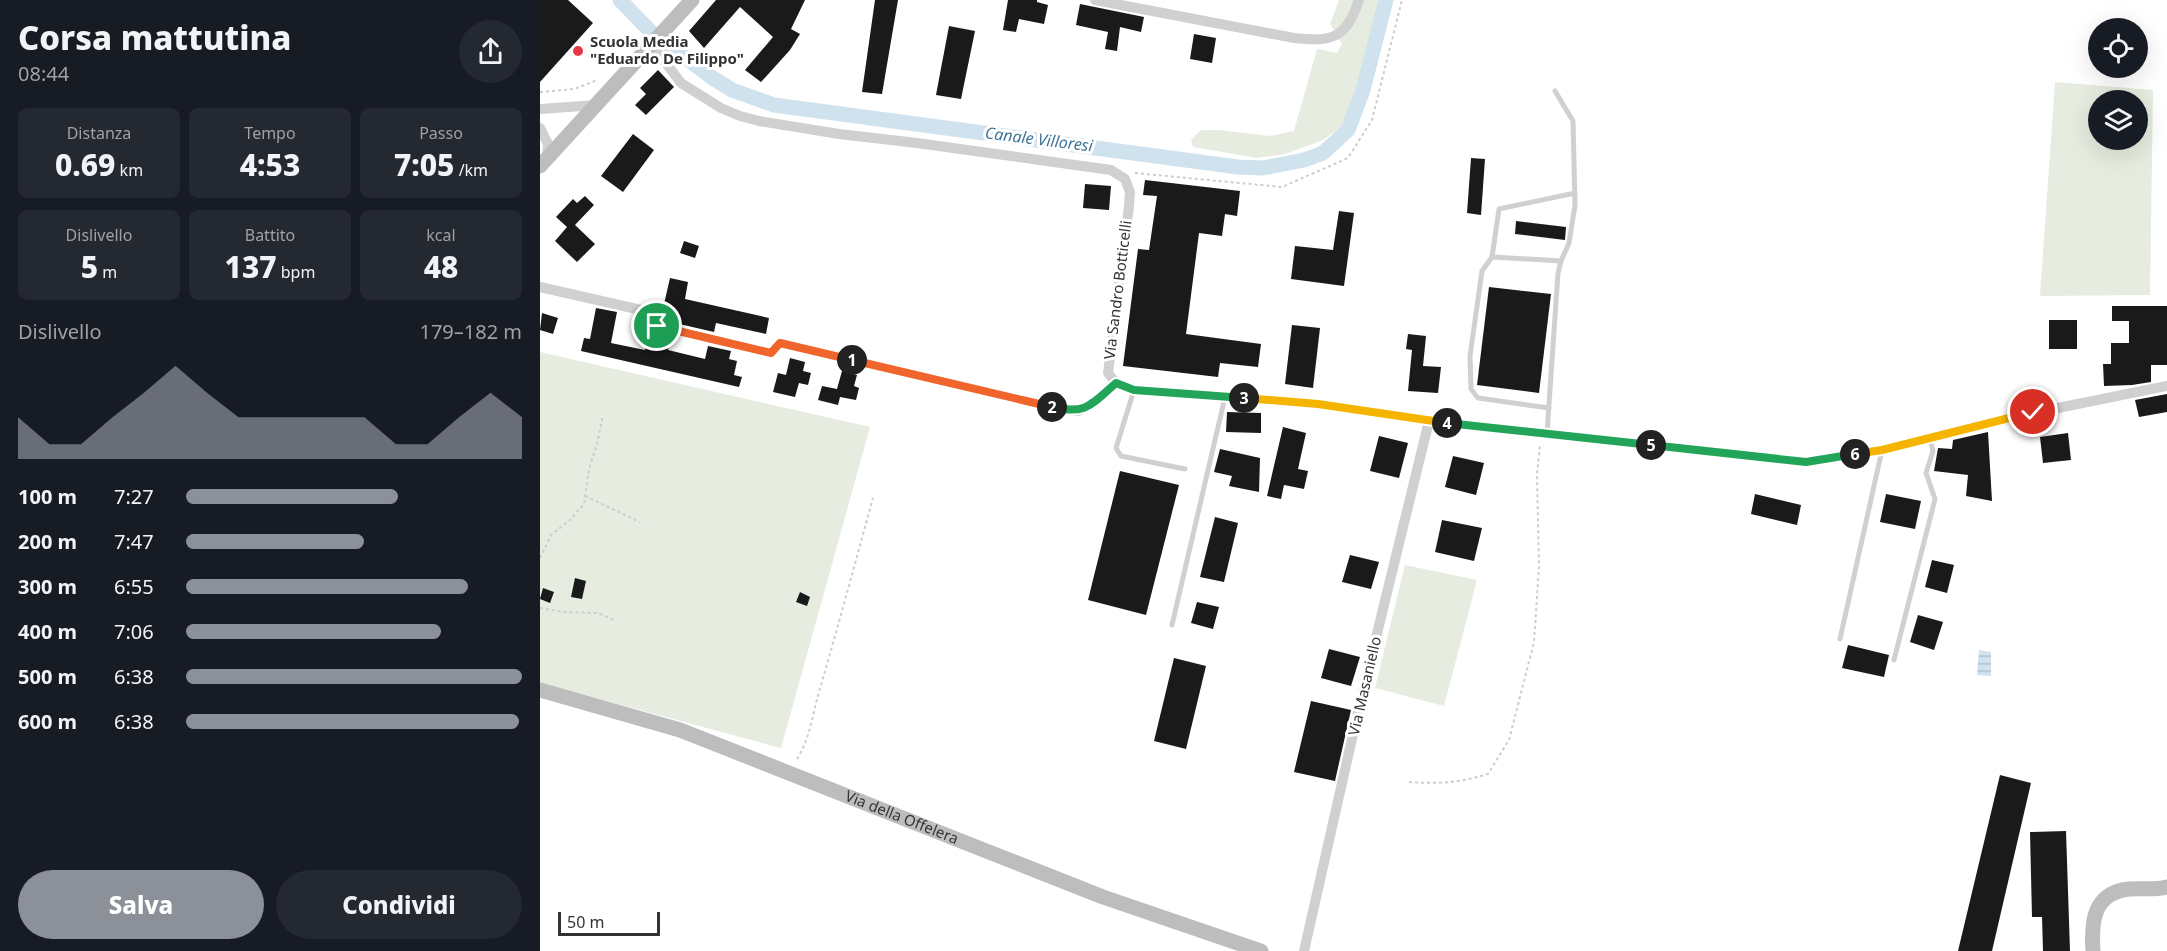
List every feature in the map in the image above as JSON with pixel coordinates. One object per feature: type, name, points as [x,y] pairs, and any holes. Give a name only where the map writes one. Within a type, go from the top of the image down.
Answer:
[{"type":"street","points":[[543,163],[692,0]]},
{"type":"street","points":[[1095,0],[1316,41],[1330,39],[1342,32],[1354,15],[1359,0]]},
{"type":"street","name":"Via Sandro Botticelli","points":[[653,43],[681,83],[721,108],[759,122],[1054,161],[1111,170],[1125,179],[1130,192],[1129,206],[1108,373],[1116,383],[1134,390],[1318,404],[1429,421],[1806,462],[1882,450],[2033,412],[2167,386]]},
{"type":"street","points":[[540,109],[596,105]]},
{"type":"street","points":[[540,128],[548,144],[543,163]]},
{"type":"street","points":[[540,287],[650,312],[657,326],[771,353],[780,343],[1060,409],[1079,411],[1093,403],[1116,383]]},
{"type":"street","name":"Via Masaniello","points":[[1304,951],[1429,421]]},
{"type":"street","name":"Via della Offelera","points":[[540,690],[680,730],[1103,897],[1261,951]]},
{"type":"street","points":[[2093,951],[2092,919],[2107,896],[2127,889],[2151,890],[2167,887]]},
{"type":"lane","points":[[1544,434],[1549,408],[1558,273],[1569,243],[1575,205],[1573,121],[1555,91]]},
{"type":"lane","points":[[1549,408],[1479,398],[1471,389],[1470,357],[1482,271],[1492,257],[1499,209],[1575,193]]},
{"type":"lane","points":[[1492,257],[1561,261]]},
{"type":"lane","points":[[1134,390],[1116,448],[1121,456],[1185,469]]},
{"type":"lane","points":[[1172,625],[1225,397]]},
{"type":"lane","points":[[1894,660],[1935,499],[1926,473],[1933,451],[1930,437]]},
{"type":"lane","points":[[1840,639],[1882,450]]},
{"type":"path","points":[[1134,172],[1282,187],[1348,158],[1372,120],[1402,0]]},
{"type":"path","points":[[540,92],[574,89],[596,81]]},
{"type":"path","points":[[540,558],[551,535],[584,504],[589,469],[603,415]]},
{"type":"path","points":[[1409,782],[1440,784],[1488,774],[1509,740],[1534,642],[1539,567],[1537,475],[1544,434]]},
{"type":"path","points":[[585,496],[640,522]]},
{"type":"path","points":[[788,773],[799,756],[811,729],[873,498]]},
{"type":"path","points":[[540,608],[563,612],[598,613],[616,621]]},
{"type":"shaded area","points":[[1339,0],[1382,0],[1351,106],[1341,127],[1323,140],[1285,154],[1257,158],[1193,147],[1191,140],[1201,130],[1270,136],[1294,131],[1317,49],[1337,53],[1342,44],[1330,24]]},
{"type":"shaded area","points":[[2055,82],[2153,90],[2150,295],[2040,296]]},
{"type":"shaded area","points":[[540,352],[870,427],[781,748],[540,683]]},
{"type":"shaded area","points":[[1405,565],[1477,580],[1444,706],[1375,688]]},
{"type":"water","points":[[1979,650],[1991,652],[1991,676],[1977,675]]},
{"type":"building","points":[[540,0],[568,0],[593,23],[540,82]]},
{"type":"building","points":[[716,0],[805,0],[791,29],[800,34],[790,50],[761,82],[745,70],[773,37],[740,7],[704,48],[689,31]]},
{"type":"building","points":[[875,0],[898,0],[882,94],[862,92]]},
{"type":"building","points":[[1008,0],[1037,0],[1037,2],[1048,5],[1044,24],[1019,19],[1016,32],[1003,30]]},
{"type":"building","points":[[1080,4],[1144,17],[1141,32],[1120,27],[1117,51],[1105,49],[1108,32],[1076,25]]},
{"type":"building","points":[[949,26],[975,31],[961,99],[936,95]]},
{"type":"building","points":[[1194,34],[1216,38],[1212,63],[1190,59]]},
{"type":"building","points":[[658,70],[674,87],[646,115],[635,105],[646,94],[640,88]]},
{"type":"building","points":[[633,134],[654,150],[623,192],[601,176]]},
{"type":"building","points":[[1471,158],[1485,159],[1481,215],[1467,213]]},
{"type":"building","points":[[1145,180],[1240,191],[1237,216],[1225,214],[1222,236],[1199,233],[1186,334],[1261,344],[1258,367],[1220,363],[1218,377],[1123,366],[1138,249],[1149,250],[1157,196],[1143,195]]},
{"type":"building","points":[[1085,184],[1111,186],[1109,210],[1083,208]]},
{"type":"building","points":[[585,196],[594,205],[575,225],[595,244],[577,262],[555,241],[567,227],[556,217],[573,199],[577,203]]},
{"type":"building","points":[[1339,211],[1354,213],[1344,286],[1291,279],[1295,246],[1333,250]]},
{"type":"building","points":[[1516,221],[1566,227],[1565,240],[1515,234]]},
{"type":"building","points":[[684,241],[699,246],[695,258],[680,253]]},
{"type":"building","points":[[670,278],[688,282],[685,299],[769,318],[766,334],[716,323],[714,332],[662,320]]},
{"type":"building","points":[[1489,287],[1551,294],[1539,393],[1477,385]]},
{"type":"building","points":[[2112,306],[2167,306],[2167,365],[2151,365],[2151,382],[2104,386],[2103,364],[2111,364],[2111,343],[2129,343],[2129,321],[2112,321]]},
{"type":"building","points":[[596,308],[617,312],[611,343],[645,350],[649,330],[671,337],[668,350],[705,359],[708,346],[731,351],[729,359],[737,361],[734,375],[742,377],[739,387],[581,351],[584,338],[590,339]]},
{"type":"building","points":[[542,313],[558,318],[553,334],[540,330]]},
{"type":"building","points":[[2049,320],[2077,320],[2077,349],[2049,349]]},
{"type":"building","points":[[1292,325],[1320,328],[1313,388],[1285,384]]},
{"type":"building","points":[[1408,334],[1426,336],[1423,366],[1441,367],[1438,393],[1408,391],[1412,350],[1406,349]]},
{"type":"building","points":[[790,358],[805,362],[803,371],[811,373],[808,385],[799,383],[795,397],[773,392],[778,373],[786,375]]},
{"type":"building","points":[[842,371],[857,375],[854,386],[859,388],[856,400],[840,397],[838,405],[818,400],[822,386],[837,389]]},
{"type":"building","points":[[2167,394],[2167,412],[2139,417],[2135,400]]},
{"type":"building","points":[[1227,412],[1261,413],[1261,433],[1226,432]]},
{"type":"building","points":[[1283,427],[1306,433],[1298,469],[1308,471],[1304,489],[1284,485],[1281,499],[1267,496]]},
{"type":"building","points":[[1988,432],[1992,501],[1966,496],[1968,475],[1934,471],[1938,448],[1952,449],[1953,440]]},
{"type":"building","points":[[2068,433],[2071,460],[2043,463],[2040,437]]},
{"type":"building","points":[[1379,436],[1408,443],[1399,478],[1370,471]]},
{"type":"building","points":[[1220,449],[1260,458],[1259,492],[1229,486],[1232,476],[1214,472]]},
{"type":"building","points":[[1453,456],[1484,463],[1476,495],[1445,487]]},
{"type":"building","points":[[1120,471],[1179,485],[1146,615],[1088,600]]},
{"type":"building","points":[[1755,494],[1801,505],[1797,525],[1751,514]]},
{"type":"building","points":[[1886,494],[1921,501],[1915,529],[1880,522]]},
{"type":"building","points":[[1215,517],[1238,523],[1224,582],[1200,577]]},
{"type":"building","points":[[1442,520],[1482,528],[1474,561],[1435,552]]},
{"type":"building","points":[[1350,555],[1379,562],[1371,589],[1342,582]]},
{"type":"building","points":[[1932,560],[1954,565],[1947,593],[1925,587]]},
{"type":"building","points":[[575,578],[586,581],[582,599],[571,597]]},
{"type":"building","points":[[543,588],[554,592],[550,603],[540,599]]},
{"type":"building","points":[[800,592],[810,597],[807,606],[796,602]]},
{"type":"building","points":[[1197,602],[1219,607],[1213,629],[1191,623]]},
{"type":"building","points":[[1918,615],[1943,622],[1934,650],[1910,642]]},
{"type":"building","points":[[1848,645],[1889,655],[1884,677],[1842,668]]},
{"type":"building","points":[[1329,649],[1360,657],[1351,686],[1321,678]]},
{"type":"building","points":[[1174,658],[1206,666],[1186,749],[1154,741]]},
{"type":"building","points":[[1311,701],[1351,710],[1335,781],[1294,772]]},
{"type":"building","points":[[2000,775],[2031,783],[1992,951],[1958,951]]},
{"type":"building","points":[[2066,831],[2070,951],[2043,951],[2042,917],[2032,917],[2030,832]]},
{"type":"waterway","name":"Canale Villoresi","points":[[620,0],[650,31],[714,79],[732,90],[774,105],[1238,167],[1263,168],[1304,160],[1323,153],[1348,130],[1363,90],[1386,0]]},
{"type":"place","name":"Scuola Media \"Eduardo De Filippo\"","points":[[578,51]]},
{"type":"route","points":[[657,326],[771,353],[780,343],[1060,409],[1079,411],[1093,403],[1116,383],[1134,390],[1318,404],[1429,421],[1806,462],[1882,450],[2033,412]]}]
